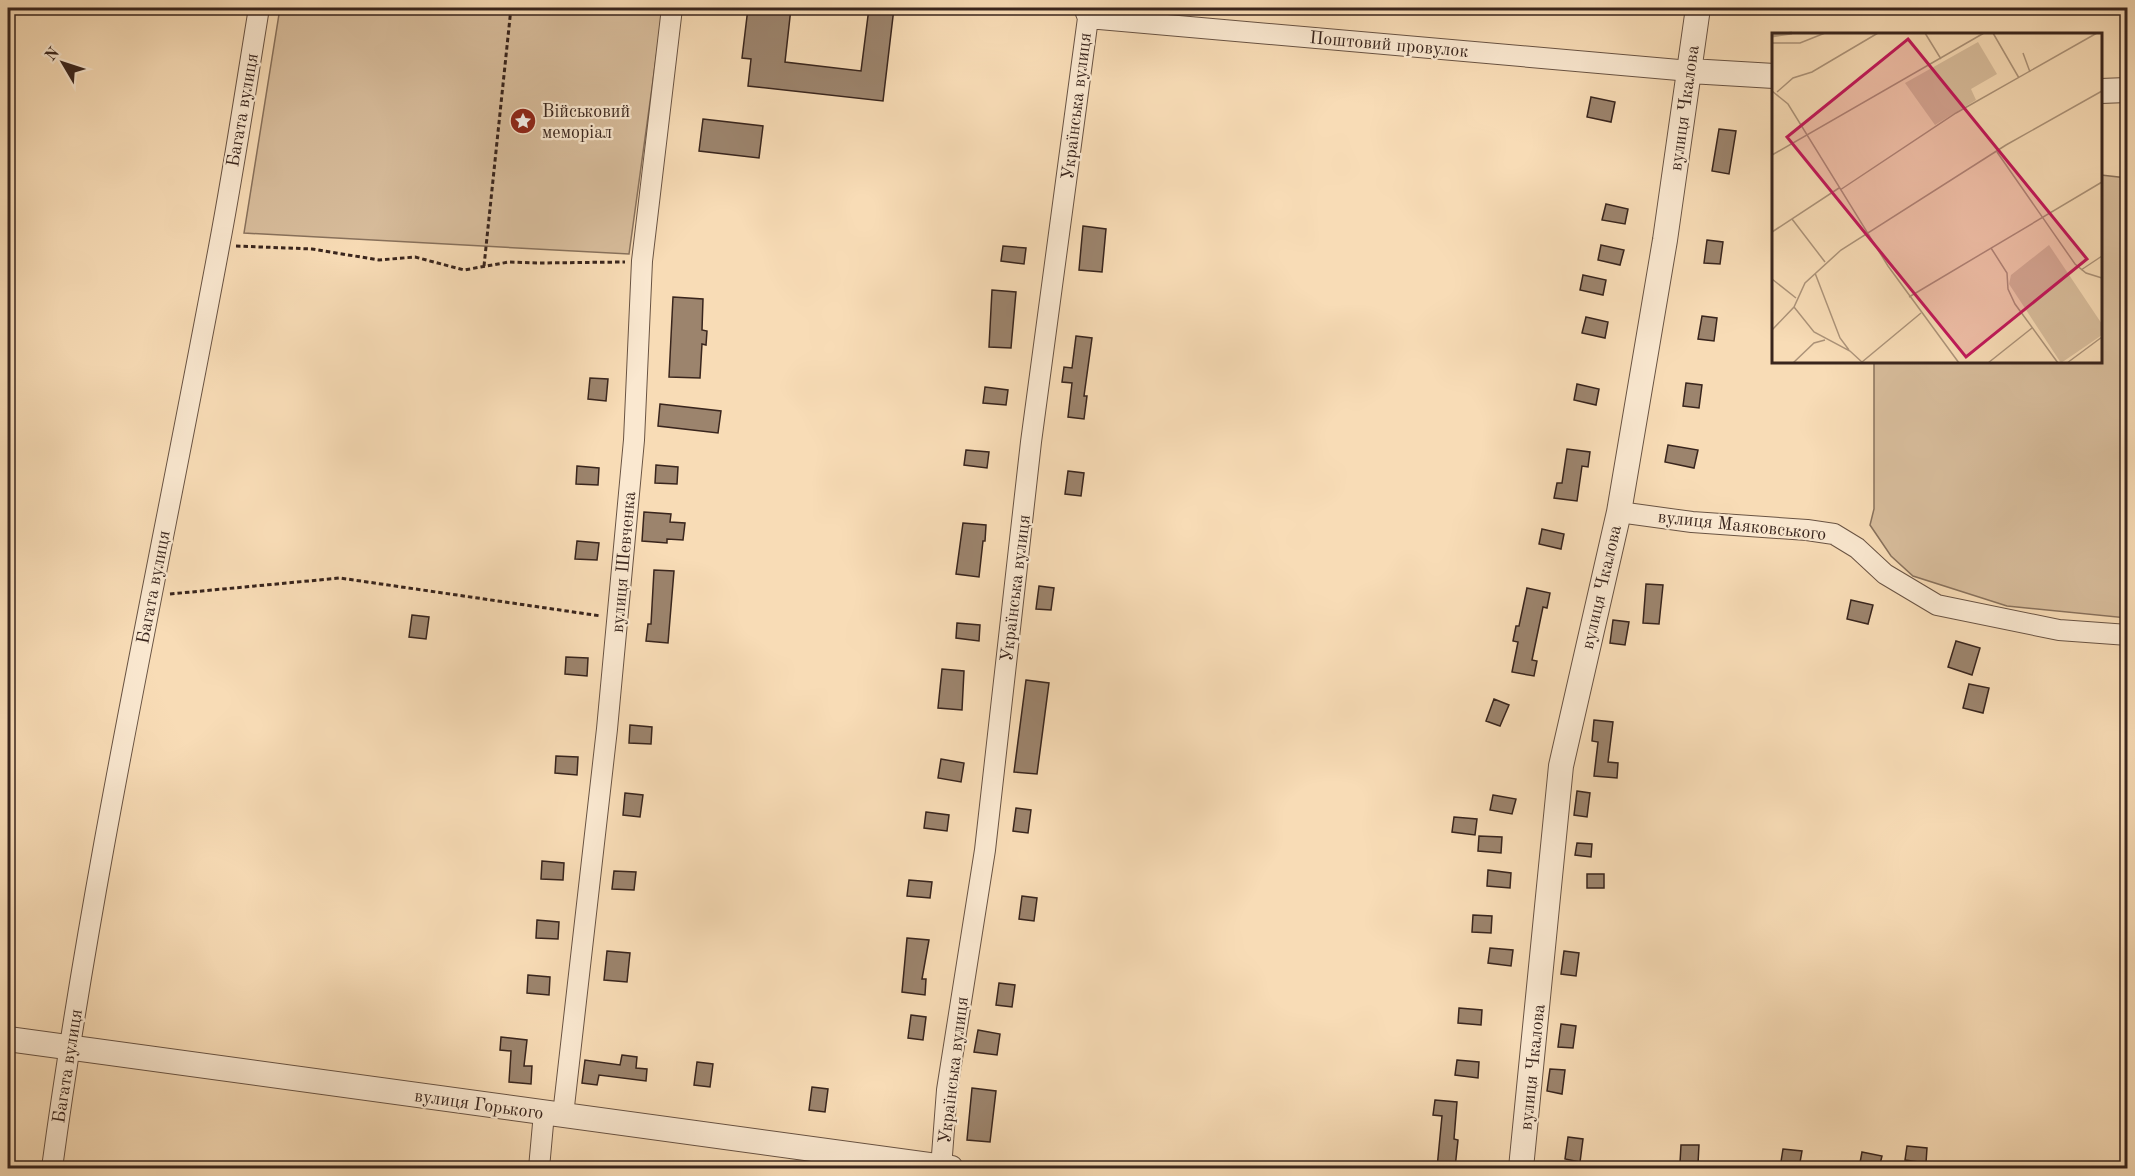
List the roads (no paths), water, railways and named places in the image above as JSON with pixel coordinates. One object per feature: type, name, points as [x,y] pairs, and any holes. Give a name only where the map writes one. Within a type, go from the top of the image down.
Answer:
[{"type":"street","name":"Багата вулиця","points":[[52,1168],[69,1047],[151,596],[219,246],[259,8]]},
{"type":"street","name":"вулиця Шевченка","points":[[539,1168],[553,1114],[607,729],[634,440],[642,261],[672,8]]},
{"type":"street","name":"вулиця Чкалова","points":[[1521,1168],[1561,766],[1618,512],[1663,251],[1698,8]]},
{"type":"street","name":"Поштовий провулок","points":[[1086,13],[1690,71]]},
{"type":"street","name":"Українська вулиця","points":[[944,1168],[947,1090],[985,850],[1031,442],[1086,13]]},
{"type":"street","points":[[1690,71],[1772,76]]},
{"type":"street","points":[[2102,91],[2127,90]]},
{"type":"street","name":"вулиця Маяковського","points":[[1618,512],[1692,522],[1834,534],[1857,548],[1885,574],[1937,605],[2058,630],[2127,635]]},
{"type":"street","name":"вулиця Горького","points":[[8,1039],[944,1168]]},
{"type":"place","name":"Військовий меморіал","points":[[523,121]]}]
